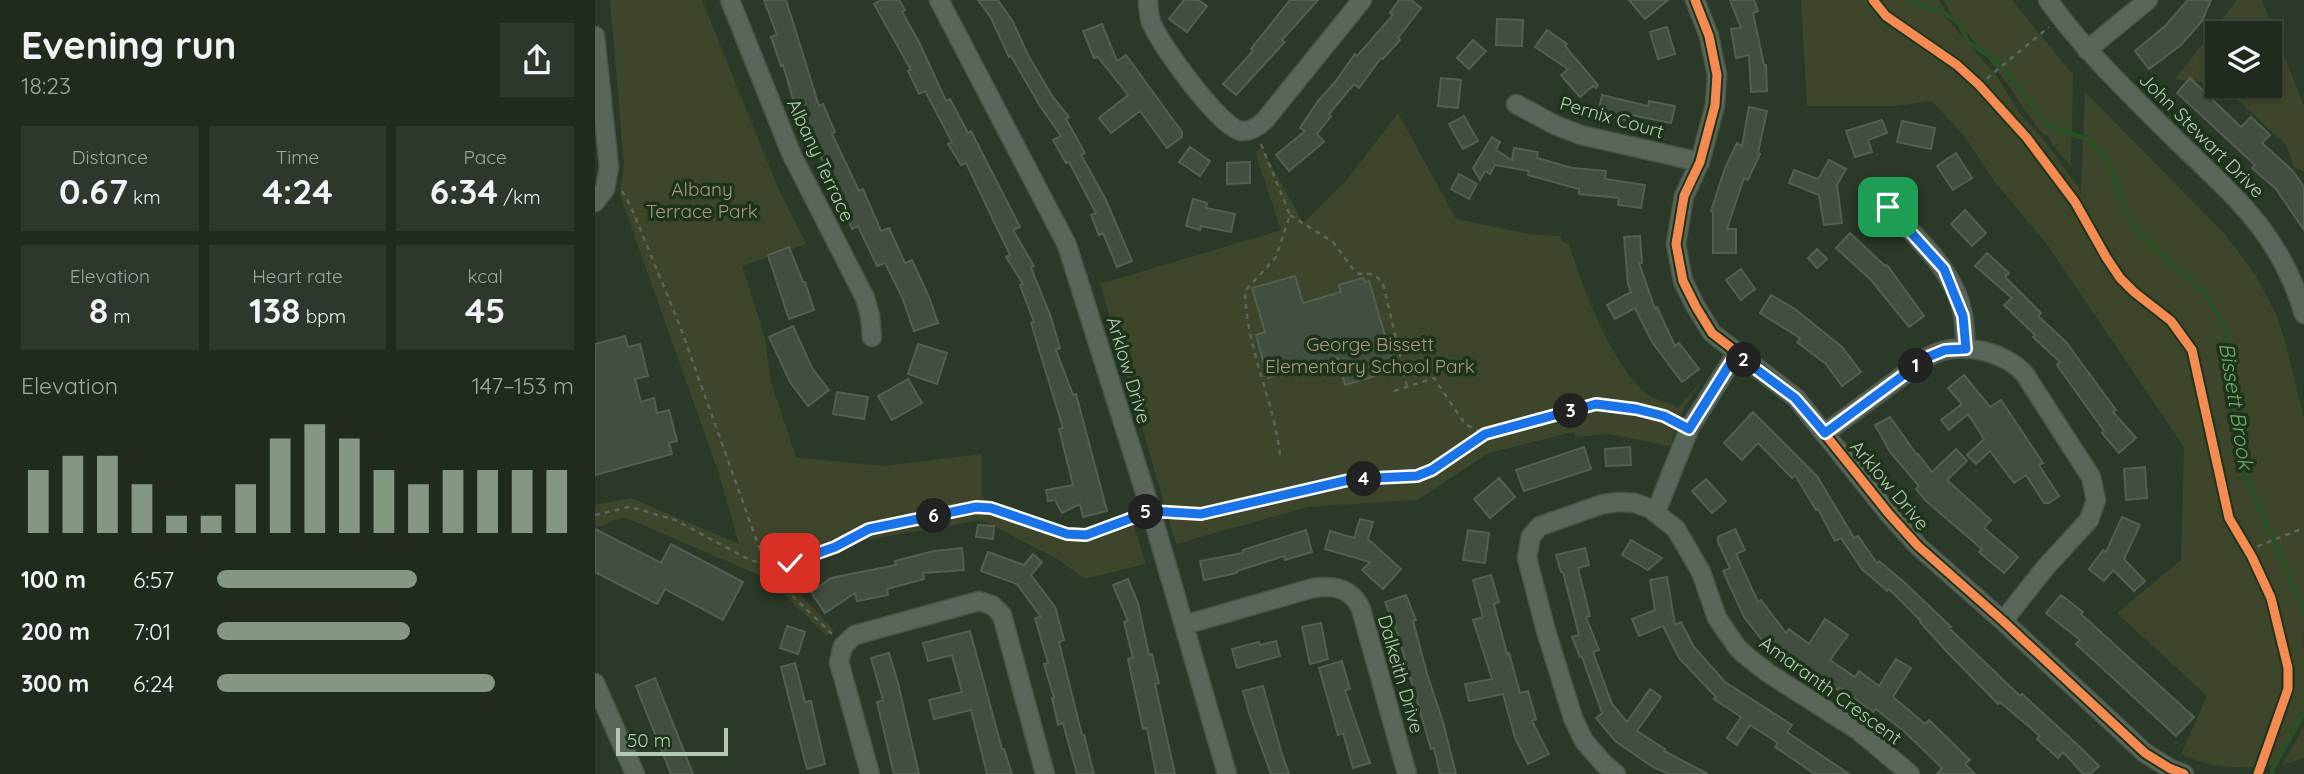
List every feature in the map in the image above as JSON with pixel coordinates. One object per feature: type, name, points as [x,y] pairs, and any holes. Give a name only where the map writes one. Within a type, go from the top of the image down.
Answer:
[{"type":"street","name":"Albany Terrace","points":[[730,0],[791,153],[865,298],[872,337]]},
{"type":"street","name":"Arklow Drive","points":[[939,0],[1067,245],[1151,511],[1227,774]]},
{"type":"street","points":[[1148,0],[1150,19],[1155,29],[1188,79],[1221,119],[1238,130],[1255,128],[1265,120],[1362,0]]},
{"type":"street","name":"Arklow Drive","points":[[1695,0],[1709,36],[1717,75],[1715,105],[1700,162],[1684,195],[1676,244],[1683,281],[1712,333],[1795,398],[1902,530],[2145,753],[2183,774]]},
{"type":"street","name":"John Stewart Drive","points":[[2048,0],[2087,50],[2252,214],[2276,247],[2304,314]]},
{"type":"street","points":[[2087,50],[2148,0]]},
{"type":"street","points":[[595,36],[609,167],[605,189],[595,202]]},
{"type":"street","name":"Pernix Court","points":[[1515,104],[1581,135],[1700,162]]},
{"type":"street","points":[[1888,207],[1944,269],[1963,316],[1966,349]]},
{"type":"street","points":[[1825,433],[1928,357],[1945,350],[1966,349],[1998,356],[2024,373],[2091,477],[2096,491],[2095,508],[2089,520],[2045,568],[2003,621]]},
{"type":"street","points":[[1656,512],[1689,429],[1736,354]]},
{"type":"street","name":"Amaranth Crescent","points":[[1616,774],[1584,741],[1573,718],[1530,573],[1527,550],[1531,536],[1539,526],[1603,504],[1619,502],[1635,503],[1656,512],[1676,529],[1701,572],[1717,618],[1737,647],[1768,673],[1859,731],[1910,774]]},
{"type":"street","name":"Dalkeith Drive","points":[[1184,625],[1313,589],[1331,586],[1347,592],[1355,598],[1361,609],[1407,774]]},
{"type":"street","points":[[870,774],[839,662],[846,642],[861,633],[975,602],[986,602],[996,607],[1003,618],[1045,774]]},
{"type":"street","points":[[595,683],[635,774]]},
{"type":"path","points":[[1979,85],[2060,17]]},
{"type":"path","points":[[1255,128],[1290,215],[1333,242],[1359,274],[1372,273],[1380,278],[1408,386]]},
{"type":"path","points":[[609,167],[631,207],[680,327],[765,564],[779,583],[835,637],[846,642]]},
{"type":"path","points":[[1280,455],[1277,429],[1251,338],[1245,308],[1245,291],[1276,257],[1290,215]]},
{"type":"path","points":[[1394,391],[1434,378],[1465,424],[1485,434]]},
{"type":"path","points":[[595,515],[629,507],[675,520],[750,560],[765,564],[790,563],[835,547],[869,529],[976,507],[991,508],[1067,534],[1086,535],[1151,511],[1201,514],[1353,479],[1417,476],[1432,470],[1485,434],[1596,404],[1664,416],[1689,429]]},
{"type":"path","points":[[2248,550],[2304,528]]},
{"type":"green space","name":"Albany Terrace Park","points":[[610,0],[702,0],[778,188],[806,244],[742,266],[765,338],[771,382],[796,457],[883,466],[982,454],[982,498],[1060,530],[1115,522],[1130,513],[1146,564],[1085,579],[1057,559],[982,520],[859,541],[779,571],[834,631],[826,635],[768,579],[624,517],[595,528],[595,505],[631,498],[739,544],[720,477],[620,195],[624,164]]},
{"type":"green space","points":[[1801,0],[1938,0],[1947,19],[1996,75],[2019,112],[2047,144],[2081,191],[2085,92],[2226,235],[2256,276],[2276,314],[2304,419],[2304,715],[2292,731],[2277,764],[2228,767],[2205,763],[2181,754],[2207,696],[2117,613],[2181,560],[2184,447],[2046,243],[1994,181],[1965,137],[1932,101],[1896,106],[1807,106]]},
{"type":"green space","points":[[1944,0],[2012,0],[2073,75],[2071,166],[2048,136],[2042,133],[1984,53],[1952,16]]},
{"type":"green space","points":[[2237,0],[2262,0],[2270,21],[2221,21]]},
{"type":"green space","points":[[2205,41],[2205,83],[2175,79]]},
{"type":"green space","points":[[2282,50],[2304,106],[2304,172],[2295,168],[2286,145],[2236,98],[2282,98]]},
{"type":"green space","name":"George Bissett Elementary School Park","points":[[1398,113],[1456,219],[1530,234],[1560,236],[1563,243],[1569,244],[1601,327],[1638,386],[1652,397],[1678,407],[1702,381],[1682,411],[1670,446],[1609,434],[1576,437],[1573,432],[1489,453],[1417,500],[1308,507],[1176,544],[1100,284],[1281,230],[1255,152],[1262,148],[1303,223],[1345,182]]},
{"type":"green space","points":[[2304,727],[2304,758],[2282,765]]},
{"type":"building","points":[[764,0],[786,0],[819,106],[823,104],[835,132],[832,134],[859,191],[863,189],[881,231],[889,228],[905,263],[912,260],[938,323],[914,331],[902,297],[885,263],[877,266],[858,226],[852,229],[797,102],[794,103],[783,65],[781,66],[771,37],[777,35]]},
{"type":"building","points":[[881,0],[899,0],[905,10],[902,12],[946,101],[950,99],[968,133],[971,131],[1020,227],[1013,230],[1034,266],[1031,268],[1051,317],[1060,348],[1056,350],[1073,395],[1076,394],[1107,511],[1083,517],[1080,504],[1062,513],[1055,500],[1048,501],[1046,490],[1073,485],[1059,429],[1063,428],[1031,323],[1034,322],[1020,285],[1023,284],[1006,257],[1010,255],[966,163],[961,165],[948,144],[952,142],[925,91],[919,94],[908,71],[911,70],[874,4]]},
{"type":"building","points":[[978,0],[998,0],[1013,22],[1029,57],[1053,97],[1069,117],[1066,119],[1085,153],[1081,155],[1106,200],[1132,261],[1117,267],[1103,233],[1099,235],[1091,215],[1096,213],[1069,162],[1066,163],[1053,140],[1061,136],[1011,56],[1009,57],[991,18]]},
{"type":"building","points":[[1184,0],[1198,0],[1207,6],[1187,32],[1169,19]]},
{"type":"building","points":[[1290,0],[1318,0],[1282,40],[1285,42],[1236,95],[1223,84],[1253,51],[1251,49]]},
{"type":"building","points":[[1399,0],[1411,0],[1421,8],[1398,38],[1400,40],[1383,59],[1381,58],[1359,88],[1354,84],[1329,114],[1331,116],[1317,134],[1324,142],[1289,171],[1276,155],[1305,131],[1300,128],[1318,101],[1355,54],[1357,56],[1393,15],[1390,13]]},
{"type":"building","points":[[1629,0],[1668,0],[1645,19]]},
{"type":"building","points":[[1730,0],[1754,0],[1758,11],[1753,13],[1766,65],[1767,91],[1751,92],[1749,55],[1736,58],[1731,29],[1741,28]]},
{"type":"building","points":[[2188,0],[2211,0],[2202,21],[2181,45],[2149,69],[2135,51],[2165,26]]},
{"type":"building","points":[[1497,19],[1523,20],[1522,46],[1496,45]]},
{"type":"building","points":[[1102,24],[1117,61],[1126,55],[1182,132],[1182,137],[1167,148],[1140,111],[1111,133],[1099,118],[1128,95],[1098,57],[1094,58],[1083,31]]},
{"type":"building","points":[[1667,27],[1675,54],[1658,59],[1650,32]]},
{"type":"building","points":[[1547,30],[1567,44],[1565,46],[1598,85],[1596,88],[1593,86],[1580,97],[1561,75],[1568,69],[1535,47]]},
{"type":"building","points":[[1473,40],[1486,51],[1469,69],[1457,58]]},
{"type":"building","points":[[1441,78],[1461,80],[1458,108],[1438,106]]},
{"type":"building","points":[[2190,78],[2205,92],[2205,98],[2211,98],[2241,127],[2251,117],[2270,135],[2262,143],[2292,170],[2304,187],[2304,230],[2276,189],[2252,168],[2255,165],[2177,93]]},
{"type":"building","points":[[1602,95],[1648,106],[1649,101],[1675,106],[1671,123],[1626,114],[1625,120],[1598,115]]},
{"type":"building","points":[[1749,107],[1767,111],[1758,153],[1760,154],[1748,180],[1744,178],[1727,229],[1736,229],[1736,253],[1713,253],[1711,211],[1725,168],[1737,143],[1742,146]]},
{"type":"building","points":[[1464,116],[1478,141],[1463,149],[1449,124]]},
{"type":"building","points":[[1882,120],[1887,133],[1868,140],[1872,152],[1855,157],[1846,131]]},
{"type":"building","points":[[1902,121],[1935,128],[1931,149],[1897,142]]},
{"type":"building","points":[[1492,137],[1500,142],[1496,150],[1512,160],[1514,148],[1538,152],[1537,158],[1572,168],[1606,171],[1605,179],[1645,185],[1641,208],[1618,205],[1619,198],[1579,194],[1579,189],[1528,175],[1529,171],[1495,165],[1490,174],[1485,171],[1480,180],[1473,168]]},
{"type":"building","points":[[1190,147],[1210,161],[1200,176],[1179,162]]},
{"type":"building","points":[[1956,153],[1972,178],[1953,190],[1937,166]]},
{"type":"building","points":[[1829,160],[1846,169],[1837,185],[1842,223],[1824,225],[1819,195],[1789,183],[1794,170],[1818,179]]},
{"type":"building","points":[[1250,162],[1250,183],[1227,184],[1227,163]]},
{"type":"building","points":[[1459,174],[1477,184],[1469,199],[1451,189]]},
{"type":"building","points":[[1193,199],[1207,203],[1206,208],[1235,214],[1231,232],[1201,226],[1200,230],[1186,226]]},
{"type":"building","points":[[1965,210],[1986,233],[1972,246],[1951,224]]},
{"type":"building","points":[[1850,233],[1887,265],[1924,316],[1909,327],[1871,280],[1836,248]]},
{"type":"building","points":[[1640,236],[1642,263],[1639,263],[1655,309],[1657,307],[1675,346],[1679,343],[1699,369],[1682,382],[1652,342],[1635,308],[1615,319],[1607,305],[1631,292],[1624,237]]},
{"type":"building","points":[[789,247],[814,310],[789,319],[768,255]]},
{"type":"building","points":[[1817,249],[1827,259],[1817,268],[1808,258]]},
{"type":"building","points":[[1987,253],[2009,273],[2005,277],[2041,313],[2038,316],[2066,342],[2116,410],[2113,412],[2136,438],[2119,453],[2102,433],[2104,431],[2057,365],[2060,362],[2004,305],[2012,298],[1975,266]]},
{"type":"building","points":[[1741,269],[1755,289],[1741,300],[1726,280]]},
{"type":"building","points":[[1295,276],[1303,303],[1341,292],[1339,285],[1363,278],[1365,282],[1369,281],[1395,370],[1345,385],[1338,358],[1268,378],[1256,335],[1265,332],[1252,288]]},
{"type":"building","points":[[1771,295],[1795,309],[1842,347],[1861,372],[1842,386],[1826,364],[1797,342],[1800,338],[1760,313]]},
{"type":"building","points":[[793,326],[812,368],[829,390],[808,406],[790,382],[769,337]]},
{"type":"building","points":[[625,336],[628,347],[640,344],[648,376],[635,379],[641,402],[654,398],[657,413],[669,410],[677,441],[669,443],[672,454],[595,475],[595,344]]},
{"type":"building","points":[[918,344],[947,353],[937,384],[908,374]]},
{"type":"building","points":[[1964,375],[1990,407],[2001,400],[2043,463],[2039,465],[2059,496],[2049,503],[2044,503],[2026,475],[2014,483],[1990,451],[1976,464],[1967,455],[1984,439],[1968,414],[1949,430],[1941,420],[1962,404],[1948,388]]},
{"type":"building","points":[[908,379],[922,403],[892,420],[878,396]]},
{"type":"building","points":[[837,392],[868,397],[864,419],[833,414]]},
{"type":"building","points":[[1753,412],[1817,476],[1854,538],[1858,536],[1877,563],[1879,561],[1904,582],[2020,696],[2022,694],[2099,766],[2090,774],[2083,774],[2063,752],[2058,758],[2037,739],[2040,736],[2000,702],[1998,704],[1889,589],[1887,591],[1862,569],[1841,538],[1835,541],[1795,475],[1792,478],[1758,443],[1742,460],[1724,443]]},
{"type":"building","points":[[1890,417],[1932,472],[1956,449],[1967,461],[1947,480],[1991,520],[1984,528],[2018,557],[2004,573],[1979,552],[1982,549],[1926,501],[1916,489],[1919,486],[1890,452],[1875,425]]},
{"type":"building","points":[[1584,447],[1591,469],[1524,491],[1516,470]]},
{"type":"building","points":[[1630,447],[1631,465],[1606,466],[1605,449]]},
{"type":"building","points":[[2145,467],[2147,498],[2126,500],[2124,469]]},
{"type":"building","points":[[1499,478],[1515,497],[1490,518],[1474,499]]},
{"type":"building","points":[[1706,479],[1726,501],[1712,513],[1692,491]]},
{"type":"building","points":[[2122,517],[2140,525],[2124,559],[2145,581],[2134,591],[2113,570],[2104,581],[2089,569],[2103,550],[2106,552]]},
{"type":"building","points":[[1360,519],[1373,522],[1368,539],[1401,569],[1383,589],[1362,570],[1370,562],[1325,549],[1330,531],[1354,538]]},
{"type":"building","points":[[978,525],[994,526],[993,539],[976,537]]},
{"type":"building","points":[[595,529],[661,563],[671,544],[743,582],[723,620],[665,589],[657,604],[595,572]]},
{"type":"building","points":[[1735,529],[1745,550],[1736,554],[1758,602],[1761,600],[1786,633],[1789,629],[1809,644],[1825,619],[1848,635],[1830,660],[1855,677],[1859,671],[1879,686],[1896,659],[1911,668],[1893,697],[1925,724],[1929,720],[1970,760],[1965,764],[1975,774],[1937,774],[1942,768],[1876,709],[1873,712],[1839,687],[1838,690],[1799,665],[1766,638],[1762,640],[1744,617],[1723,571],[1730,568],[1718,537]]},
{"type":"building","points":[[1306,530],[1312,552],[1285,560],[1284,556],[1237,573],[1204,580],[1200,561],[1243,553],[1243,550]]},
{"type":"building","points":[[1468,530],[1489,533],[1485,563],[1463,560]]},
{"type":"building","points":[[1631,540],[1662,558],[1648,570],[1622,555]]},
{"type":"building","points":[[962,548],[964,570],[923,573],[924,579],[887,589],[888,595],[857,601],[855,593],[825,613],[811,592],[831,578],[896,565],[895,561],[934,551]]},
{"type":"building","points":[[1585,548],[1589,565],[1578,568],[1590,616],[1586,617],[1599,650],[1593,652],[1612,704],[1627,722],[1650,689],[1661,697],[1637,731],[1665,749],[1664,751],[1708,774],[1669,774],[1653,767],[1615,741],[1596,718],[1602,713],[1572,637],[1579,635],[1556,555]]},
{"type":"building","points":[[988,552],[1024,565],[1033,554],[1042,562],[1031,575],[1055,607],[1064,640],[1059,642],[1094,774],[1077,774],[1063,723],[1058,725],[1054,698],[1044,664],[1048,663],[1035,618],[1041,617],[1017,584],[981,571]]},
{"type":"building","points":[[1491,575],[1499,602],[1494,604],[1507,654],[1509,653],[1520,693],[1528,691],[1536,719],[1532,721],[1549,754],[1528,764],[1515,738],[1503,694],[1469,701],[1465,684],[1492,679],[1473,620],[1483,617],[1473,580]]},
{"type":"building","points":[[1667,577],[1675,625],[1681,622],[1694,647],[1725,682],[1792,725],[1787,732],[1849,774],[1815,774],[1775,747],[1778,743],[1750,725],[1737,745],[1727,738],[1741,717],[1714,699],[1716,697],[1679,658],[1663,626],[1639,636],[1632,619],[1655,610],[1650,580]]},
{"type":"building","points":[[1128,579],[1138,603],[1149,655],[1152,654],[1159,683],[1155,684],[1175,774],[1156,774],[1147,728],[1143,729],[1128,659],[1133,658],[1124,622],[1128,621],[1113,585]]},
{"type":"building","points":[[1406,595],[1416,620],[1413,621],[1456,774],[1440,774],[1398,635],[1385,602]]},
{"type":"building","points":[[2061,595],[2083,612],[2081,614],[2194,717],[2176,736],[2076,644],[2080,640],[2046,613]]},
{"type":"building","points":[[1321,623],[1328,659],[1310,664],[1302,627]]},
{"type":"building","points":[[787,626],[805,632],[798,654],[780,648]]},
{"type":"building","points":[[970,631],[1002,749],[1012,774],[987,774],[971,710],[934,719],[929,700],[962,692],[952,655],[928,661],[923,643]]},
{"type":"building","points":[[1276,641],[1280,656],[1237,668],[1232,649]]},
{"type":"building","points":[[889,653],[919,774],[894,774],[877,702],[883,700],[871,658]]},
{"type":"building","points":[[1342,661],[1350,689],[1345,690],[1370,763],[1353,768],[1343,733],[1338,735],[1319,668]]},
{"type":"building","points":[[795,663],[805,702],[811,701],[825,764],[807,769],[781,667]]},
{"type":"building","points":[[655,678],[693,774],[671,774],[636,686]]},
{"type":"building","points":[[1263,686],[1289,774],[1271,774],[1250,716],[1243,691]]},
{"type":"waterway","name":"Bissett Brook","points":[[1908,0],[1944,13],[1959,23],[1968,42],[2000,63],[2048,126],[2087,139],[2107,159],[2125,211],[2140,235],[2204,293],[2224,324],[2241,465],[2304,612]]},
{"type":"waterway","name":"Bissett Brook","points":[[2272,774],[2304,713]]},
{"type":"cycle path","points":[[1695,0],[1709,36],[1717,75],[1715,105],[1700,162],[1684,196],[1676,244],[1683,281],[1712,333],[1796,398],[1918,546],[2145,753],[2184,774]]},
{"type":"cycle path","points":[[1873,0],[1886,16],[1957,65],[1979,85],[2027,138],[2075,202],[2120,278],[2171,321],[2192,350],[2229,518],[2252,557],[2271,598],[2288,668],[2288,689],[2258,774]]},
{"type":"route","points":[[790,563],[835,547],[869,529],[976,507],[991,508],[1067,534],[1086,535],[1151,511],[1201,514],[1353,479],[1417,476],[1432,470],[1485,434],[1596,404],[1664,416],[1689,429],[1736,354],[1795,398],[1825,433],[1938,351],[1966,349],[1963,316],[1949,278],[1888,207]]}]
